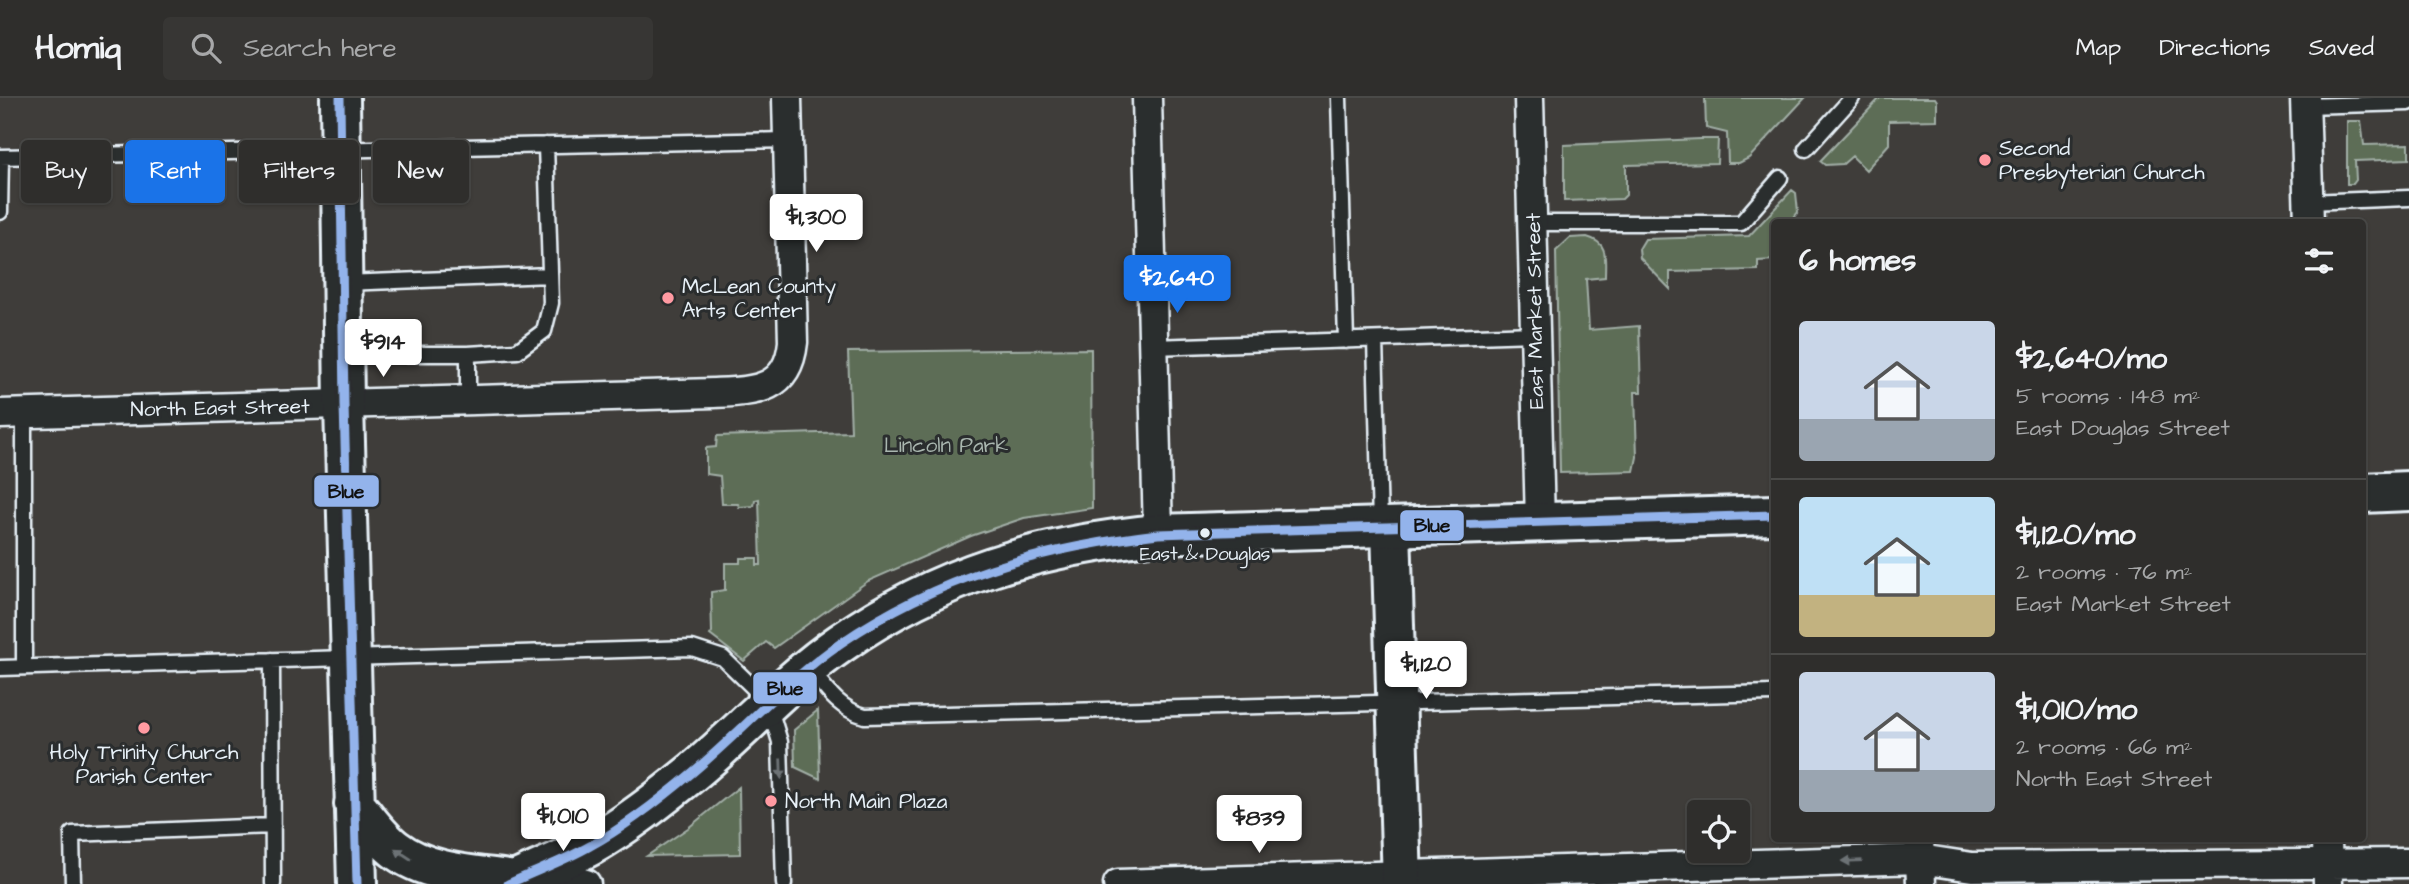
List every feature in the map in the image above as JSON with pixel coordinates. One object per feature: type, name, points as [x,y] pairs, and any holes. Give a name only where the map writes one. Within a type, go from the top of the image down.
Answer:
[{"type":"main road","points":[[340,98],[340,140]]},
{"type":"main road","points":[[341,203],[357,884]]},
{"type":"main road","points":[[2366,493],[2409,491]]},
{"type":"main road","points":[[354,804],[391,846],[409,860],[442,870],[517,880],[589,846],[623,825],[695,770],[768,702],[840,643],[885,615],[962,577],[993,565],[1062,547],[1158,534],[1771,515]]},
{"type":"main road","points":[[1386,528],[1397,702],[1401,879]]},
{"type":"street","points":[[787,98],[788,140]]},
{"type":"street","points":[[1147,98],[1158,534]]},
{"type":"street","name":"East Market Street","points":[[1529,98],[1540,523]]},
{"type":"street","points":[[2305,102],[2308,212]]},
{"type":"street","name":"North East Street","points":[[12,413],[730,392],[762,387],[783,376],[793,342],[788,140]]},
{"type":"street","points":[[1118,884],[1401,879],[1920,860],[1972,867],[2124,875],[2327,862],[2409,863]]},
{"type":"street","points":[[517,880],[563,878],[586,884]]},
{"type":"lane","points":[[1339,98],[1346,341]]},
{"type":"lane","points":[[1806,149],[1852,98]]},
{"type":"lane","points":[[2305,102],[2409,103]]},
{"type":"lane","points":[[359,149],[788,140]]},
{"type":"lane","points":[[343,301],[402,354],[517,351],[544,331],[551,303],[546,145]]},
{"type":"lane","points":[[0,212],[0,158],[239,152]]},
{"type":"lane","points":[[1533,223],[1741,223],[1780,178]]},
{"type":"lane","points":[[2308,212],[2409,198]]},
{"type":"lane","points":[[343,301],[550,275]]},
{"type":"lane","points":[[1153,346],[1535,334]]},
{"type":"lane","points":[[1375,340],[1386,528]]},
{"type":"lane","points":[[468,354],[468,401]]},
{"type":"lane","points":[[12,413],[24,667]]},
{"type":"lane","points":[[0,668],[691,648],[723,658],[768,702],[780,742],[784,884]]},
{"type":"lane","points":[[272,660],[273,884]]},
{"type":"lane","points":[[809,668],[839,704],[852,713],[865,716],[1771,693]]},
{"type":"lane","points":[[73,884],[72,834],[273,826]]},
{"type":"green space","points":[[1705,98],[1805,98],[1749,158],[1739,163],[1728,163],[1727,133],[1706,128]]},
{"type":"green space","points":[[1880,98],[1935,98],[1937,120],[1889,121],[1889,144],[1866,170],[1852,156],[1843,164],[1825,165],[1820,161]]},
{"type":"green space","points":[[2347,121],[2361,121],[2364,145],[2409,144],[2409,159],[2355,161],[2356,180],[2353,184],[2347,184]]},
{"type":"green space","points":[[1718,139],[1717,163],[1626,165],[1626,195],[1622,199],[1564,201],[1564,145]]},
{"type":"green space","points":[[1792,190],[1796,193],[1798,212],[1792,219],[1771,219],[1771,260],[1758,261],[1758,270],[1670,272],[1670,289],[1640,258],[1639,249],[1645,239],[1749,236]]},
{"type":"green space","points":[[1587,237],[1602,247],[1605,264],[1605,277],[1586,279],[1589,330],[1639,326],[1641,392],[1635,392],[1637,457],[1634,471],[1560,473],[1556,251],[1570,238]]},
{"type":"green space","name":"Lincoln Park","points":[[1091,349],[1092,508],[1024,518],[971,536],[868,581],[774,648],[766,642],[744,661],[710,635],[711,592],[725,590],[725,563],[740,563],[740,558],[757,558],[757,565],[761,565],[759,499],[755,500],[754,506],[722,504],[720,476],[706,474],[706,448],[716,447],[717,436],[851,432],[848,352]]},
{"type":"green space","points":[[818,710],[820,779],[795,767],[794,730]]},
{"type":"green space","points":[[739,787],[740,854],[647,856],[688,828]]},
{"type":"transit line","name":"Blue","points":[[340,98],[344,405],[357,884]]},
{"type":"transit line","name":"Blue","points":[[508,884],[580,851],[630,821],[712,756],[802,673],[841,643],[915,600],[992,569],[1032,557],[1158,534],[1771,515]]},
{"type":"place","name":"Second Presbyterian Church","points":[[1985,160]]},
{"type":"place","name":"McLean County Arts Center","points":[[668,298]]},
{"type":"place","name":"East & Douglas","points":[[1205,533]]},
{"type":"place","name":"Holy Trinity Church Parish Center","points":[[144,728]]},
{"type":"place","name":"North Main Plaza","points":[[771,801]]}]
